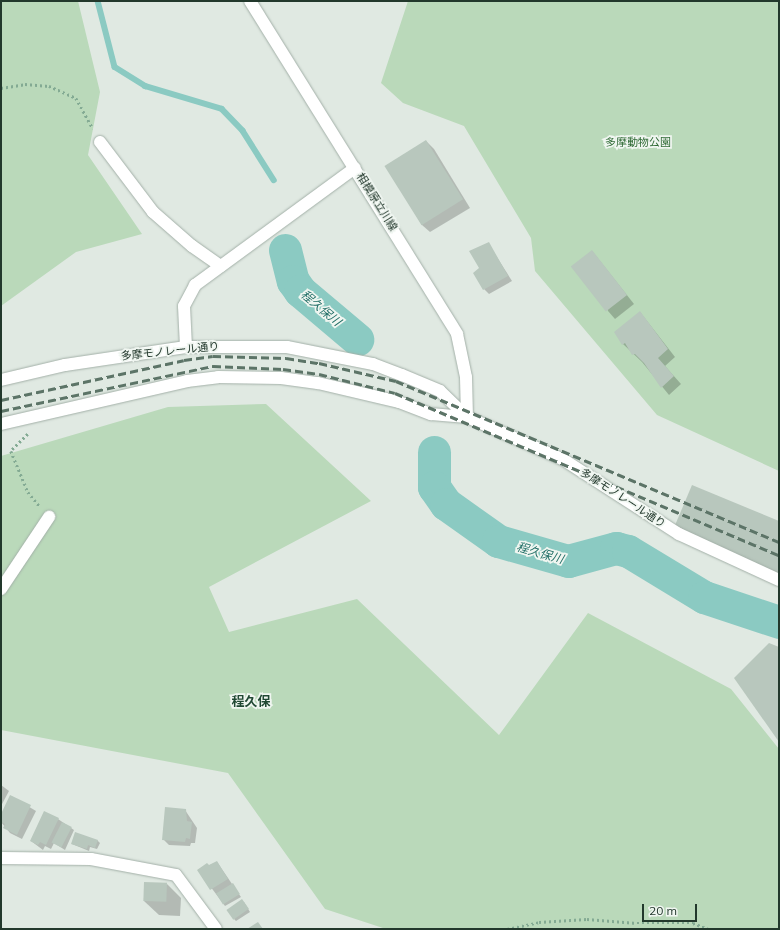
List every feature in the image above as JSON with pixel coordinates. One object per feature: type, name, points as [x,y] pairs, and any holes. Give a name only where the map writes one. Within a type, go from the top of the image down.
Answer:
[{"type":"main road","name":"相模原立川線","points":[[250,1],[356,168],[457,334],[466,377],[467,417]]},
{"type":"main road","points":[[100,142],[153,212],[192,246],[221,266]]},
{"type":"main road","points":[[186,347],[184,306],[188,294],[195,285],[356,168]]},
{"type":"main road","name":"多摩モノレール通り","points":[[1,380],[65,365],[186,347],[287,347],[373,364],[440,391],[467,417]]},
{"type":"main road","name":"多摩モノレール通り","points":[[1,424],[187,381],[244,376],[318,383],[399,402],[431,414],[467,417],[564,460],[679,534],[779,580]]},
{"type":"main road","points":[[1,589],[49,517]]},
{"type":"main road","points":[[1,858],[91,859],[176,875],[216,929]]},
{"type":"path","points":[[1,88],[25,84],[49,86],[76,98],[100,142]]},
{"type":"path","points":[[32,429],[11,451],[28,492],[49,517]]},
{"type":"path","points":[[506,929],[539,922],[587,919],[637,924],[693,923],[708,929]]},
{"type":"green space","points":[[1,1],[78,1],[100,92],[88,155],[142,234],[76,252],[1,306]]},
{"type":"green space","name":"多摩動物公園","points":[[408,1],[779,1],[779,471],[657,415],[535,271],[531,238],[464,126],[403,103],[381,83]]},
{"type":"green space","points":[[266,404],[371,501],[209,587],[229,632],[357,599],[499,735],[588,613],[731,689],[779,749],[779,929],[386,929],[325,909],[228,773],[1,730],[1,456],[168,407]]},
{"type":"building","points":[[426,140],[463,199],[422,225],[384,166]]},
{"type":"building","points":[[489,242],[508,276],[483,290],[473,273],[479,268],[469,251]]},
{"type":"building","points":[[592,250],[627,295],[606,312],[571,267]]},
{"type":"building","points":[[640,311],[668,349],[658,358],[674,376],[661,388],[644,363],[635,354],[632,355],[625,343],[622,345],[614,332]]},
{"type":"building","points":[[692,485],[779,521],[779,575],[673,530]]},
{"type":"building","points":[[769,643],[779,647],[779,742],[734,678]]},
{"type":"building","points":[[10,795],[31,805],[17,835],[3,828],[5,824],[1,822],[1,814]]},
{"type":"building","points":[[165,807],[186,809],[187,821],[192,822],[190,839],[186,838],[185,842],[162,840]]},
{"type":"building","points":[[44,811],[59,818],[46,845],[40,842],[38,845],[30,841]]},
{"type":"building","points":[[62,822],[72,827],[61,847],[52,842]]},
{"type":"building","points":[[75,832],[98,840],[95,848],[88,845],[87,849],[71,844]]},
{"type":"building","points":[[217,861],[228,879],[210,890],[197,870],[207,863],[209,865]]},
{"type":"building","points":[[144,882],[167,883],[166,902],[143,901]]},
{"type":"building","points":[[233,883],[240,894],[223,905],[216,894]]},
{"type":"building","points":[[242,899],[249,909],[233,920],[226,910]]},
{"type":"building","points":[[258,922],[263,929],[247,929]]},
{"type":"waterway","points":[[98,1],[115,67],[145,86],[222,109],[243,131],[274,180]]},
{"type":"waterway","name":"程久保川","points":[[285,250],[293,281],[300,291],[357,339]]},
{"type":"waterway","name":"程久保川","points":[[434,452],[434,487],[446,504],[498,541],[568,561],[616,548],[628,551],[704,597],[779,622]]},
{"type":"railway","points":[[1,400],[184,360],[213,356],[286,358],[319,363],[396,381],[779,542]]},
{"type":"railway","points":[[1,411],[213,366],[283,369],[319,374],[395,393],[779,555]]},
{"type":"district","name":"程久保","points":[[251,701]]}]
